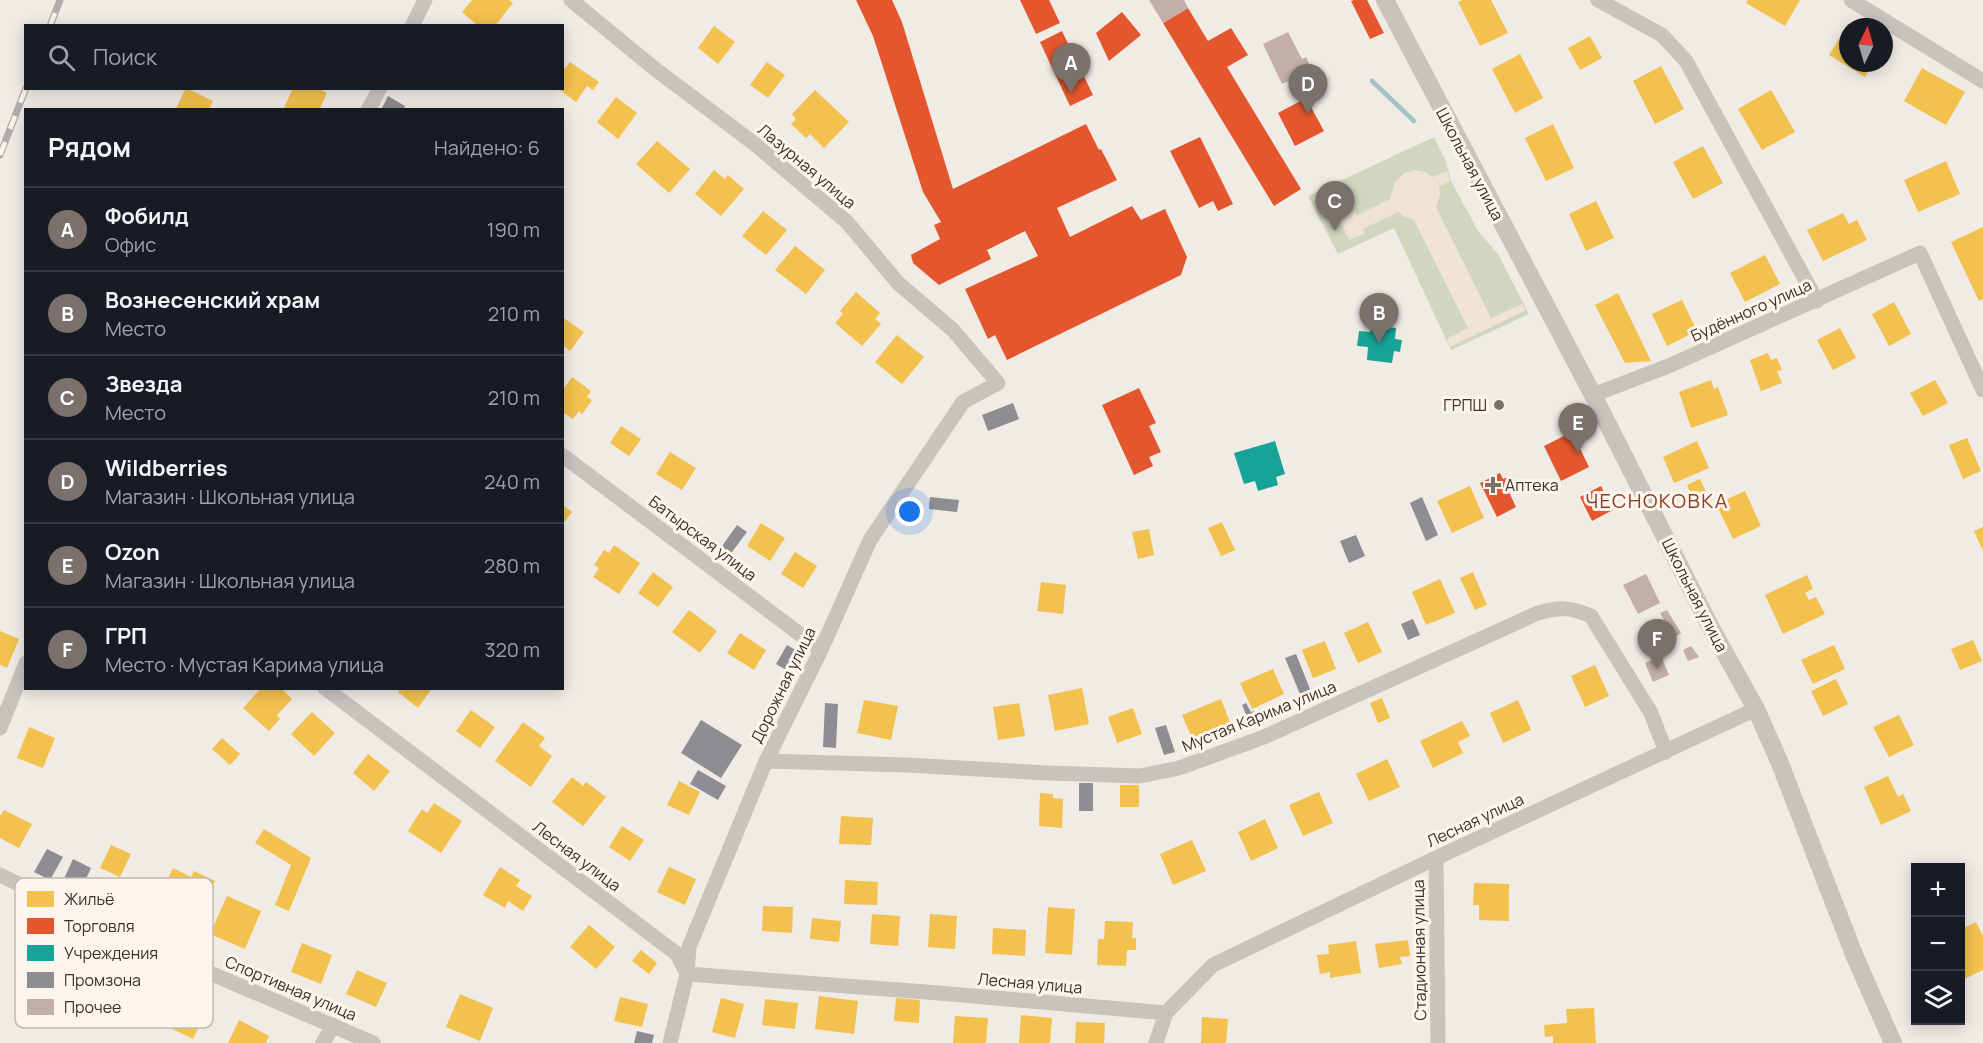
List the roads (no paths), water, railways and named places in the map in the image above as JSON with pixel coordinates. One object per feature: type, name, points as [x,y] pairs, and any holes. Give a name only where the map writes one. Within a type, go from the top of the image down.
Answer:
[{"type":"street","points":[[413,24],[424,0]]},
{"type":"street","name":"Лазурная улица","points":[[571,0],[655,69],[756,145],[847,222],[898,283],[952,330],[998,383]]},
{"type":"street","name":"Школьная улица","points":[[1385,0],[1593,395],[1710,626],[1756,709],[1779,761],[1855,957],[1893,1043]]},
{"type":"street","points":[[1598,0],[1662,35],[1686,61],[1817,301]]},
{"type":"street","points":[[1851,0],[1983,81]]},
{"type":"street","points":[[369,108],[379,90]]},
{"type":"street","name":"Будённого улица","points":[[1593,395],[1671,365],[1920,253],[1983,390]]},
{"type":"street","name":"Дорожная улица","points":[[670,1043],[687,974],[689,947],[766,761],[821,650],[870,540],[963,402],[998,383]]},
{"type":"street","name":"Батырская улица","points":[[564,457],[821,650]]},
{"type":"street","name":"Мустая Карима улица","points":[[766,761],[1140,776],[1179,768],[1264,737],[1528,618],[1557,608],[1574,609],[1591,616],[1651,713],[1666,752]]},
{"type":"street","points":[[0,728],[24,668]]},
{"type":"street","name":"Лесная улица","points":[[329,690],[677,954],[687,974],[1166,1013],[1213,965],[1756,709]]},
{"type":"street","name":"Стадионная улица","points":[[1436,858],[1438,1043]]},
{"type":"street","name":"Спортивная улица","points":[[0,875],[15,882]]},
{"type":"street","name":"Спортивная улица","points":[[213,974],[373,1043]]},
{"type":"street","points":[[1156,1043],[1166,1013]]},
{"type":"street","points":[[323,1043],[333,1025]]},
{"type":"waterway","points":[[1372,81],[1414,121]]},
{"type":"railway","points":[[51,24],[60,0]]},
{"type":"railway","points":[[0,155],[25,90]]},
{"type":"place","name":"Фобилд","points":[[1071,93]]},
{"type":"place","name":"Wildberries","points":[[1308,114]]},
{"type":"place","name":"Звезда","points":[[1335,231]]},
{"type":"place","name":"Вознесенский храм","points":[[1379,343]]},
{"type":"place","name":"ГРПШ","points":[[1499,405]]},
{"type":"place","name":"Ozon","points":[[1578,453]]},
{"type":"place","name":"Аптека","points":[[1493,485]]},
{"type":"place","name":"ГРП","points":[[1657,669]]},
{"type":"district","name":"ЧЕСНОКОВКА","points":[[1657,501]]}]
